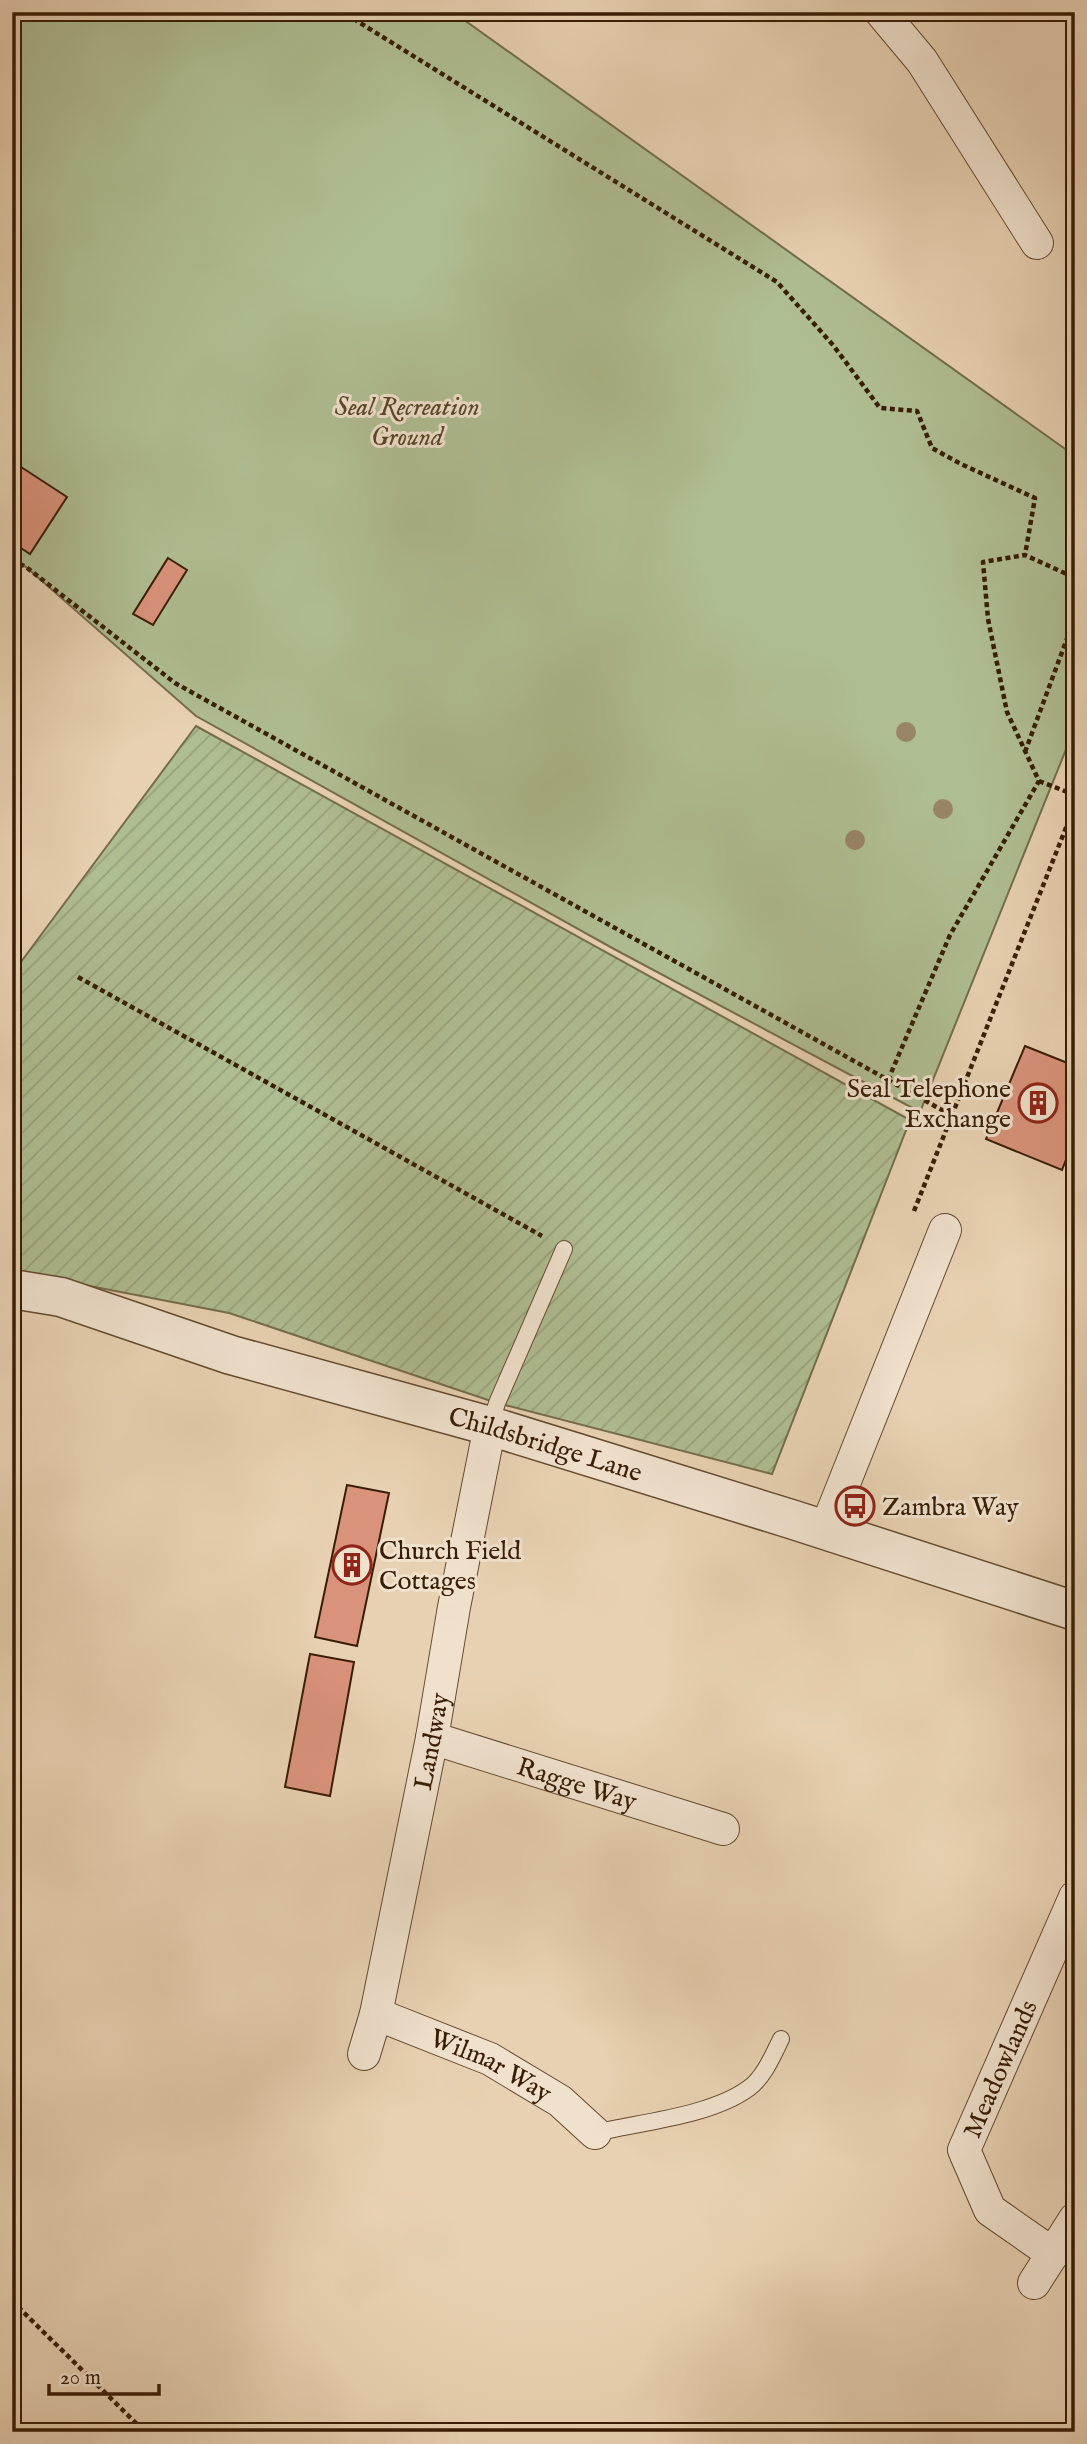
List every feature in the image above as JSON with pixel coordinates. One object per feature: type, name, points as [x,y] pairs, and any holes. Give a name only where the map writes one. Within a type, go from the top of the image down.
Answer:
[{"type":"street","points":[[881,12],[922,61],[1037,243]]},
{"type":"street","points":[[825,1531],[945,1230]]},
{"type":"street","name":"Childsbridge Lane","points":[[12,1289],[61,1297],[232,1355],[490,1426],[1075,1611]]},
{"type":"street","name":"Landway","points":[[365,2054],[376,2014],[432,1738],[454,1607],[490,1426]]},
{"type":"street","name":"Ragge Way","points":[[432,1738],[723,1829]]},
{"type":"street","name":"Meadowlands","points":[[1053,2254],[990,2210],[964,2150],[1075,1897]]},
{"type":"street","name":"Wilmar Way","points":[[376,2014],[490,2059],[560,2101],[595,2133]]},
{"type":"street","points":[[1034,2283],[1075,2220]]},
{"type":"lane","points":[[490,1426],[564,1249]]},
{"type":"lane","points":[[595,2133],[672,2117],[726,2101],[751,2087],[781,2039]]},
{"type":"path","points":[[348,12],[357,21],[777,282],[833,345],[880,408],[917,411],[932,448],[1035,498],[1025,555]]},
{"type":"path","points":[[1075,582],[1071,576],[1025,555],[983,562],[988,619],[1007,712],[1040,780],[1075,795]]},
{"type":"path","points":[[12,560],[26,567],[175,683],[951,1115]]},
{"type":"path","points":[[1025,752],[1075,617]]},
{"type":"path","points":[[888,1080],[950,935],[1040,780]]},
{"type":"path","points":[[912,1217],[1075,805]]},
{"type":"path","points":[[78,977],[564,1249]]},
{"type":"path","points":[[12,2301],[145,2432]]},
{"type":"green space","name":"Seal Recreation Ground","points":[[12,12],[453,12],[1075,456],[1075,727],[920,1112],[614,949],[196,716],[26,567],[12,560]]},
{"type":"green space","points":[[196,726],[910,1120],[772,1474],[497,1403],[229,1313],[12,1271],[12,974]]},
{"type":"building","points":[[18,465],[67,497],[30,554],[12,542],[12,474]]},
{"type":"building","points":[[168,558],[187,570],[153,625],[133,614]]},
{"type":"building","name":"Seal Telephone Exchange","points":[[1025,1046],[1075,1066],[1075,1148],[1071,1147],[1062,1170],[986,1139]]},
{"type":"building","name":"Church Field Cottages","points":[[347,1485],[389,1493],[357,1646],[315,1637]]},
{"type":"building","points":[[310,1654],[354,1662],[330,1796],[285,1787]]},
{"type":"place","name":"Seal Telephone Exchange","points":[[1038,1103]]},
{"type":"place","name":"Zambra Way","points":[[855,1506]]},
{"type":"place","name":"Church Field Cottages","points":[[352,1565]]}]
